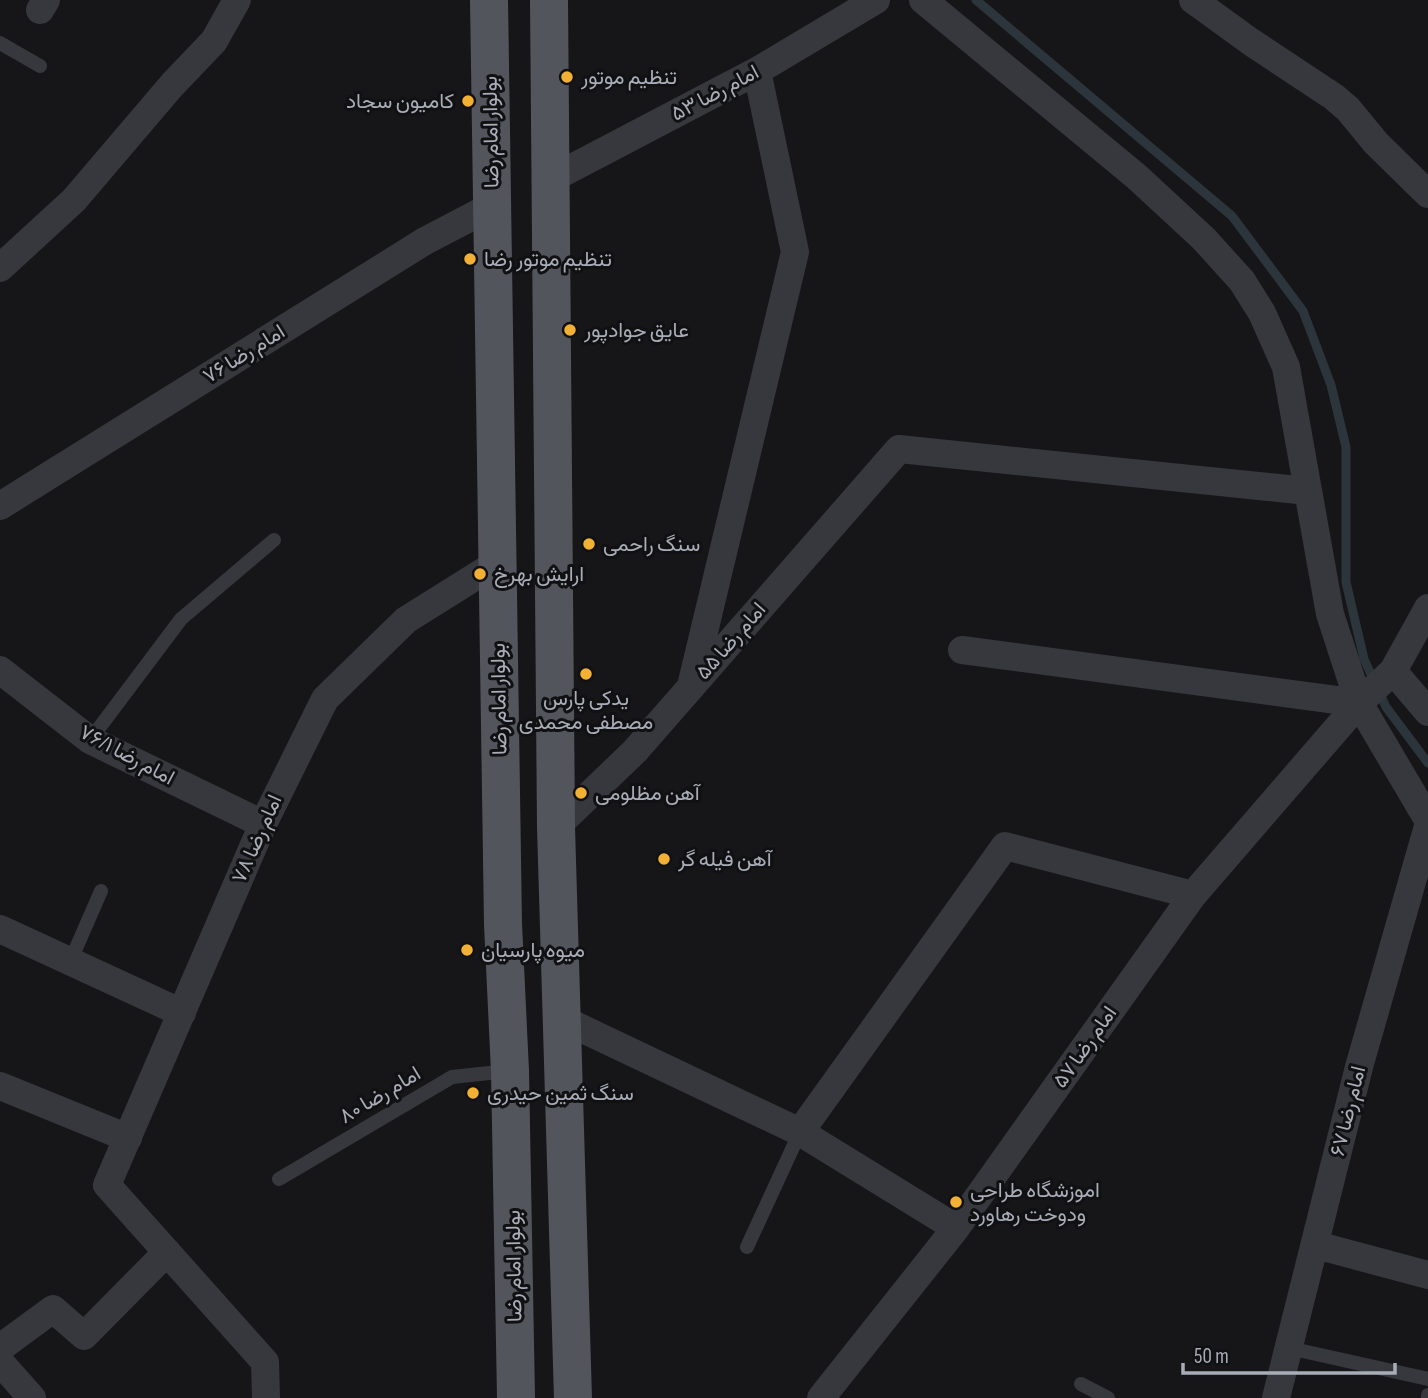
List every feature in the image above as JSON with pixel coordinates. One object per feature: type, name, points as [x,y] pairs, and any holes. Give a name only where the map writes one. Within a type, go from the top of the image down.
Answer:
[{"type":"main road","name":"بولوار امام رضا","points":[[489,0],[503,924],[510,1071],[516,1398]]},
{"type":"main road","points":[[550,0],[556,827],[564,1020],[573,1398]]},
{"type":"street","points":[[0,268],[74,200],[172,85],[214,41],[237,0]]},
{"type":"street","name":"امام رضا ۵۳","points":[[551,179],[757,71],[876,0]]},
{"type":"street","name":"امام رضا ۶۷","points":[[923,0],[1137,177],[1204,239],[1242,281],[1262,313],[1286,367],[1330,614],[1359,703],[1428,823],[1359,1067],[1276,1398]]},
{"type":"street","points":[[1193,0],[1334,97],[1428,194]]},
{"type":"street","points":[[691,687],[796,253],[757,71]]},
{"type":"street","name":"امام رضا ۷۶","points":[[0,506],[425,241],[492,206]]},
{"type":"street","name":"امام رضا ۵۵","points":[[556,827],[635,751],[899,449],[1308,491]]},
{"type":"street","name":"امام رضا ۷۸","points":[[167,1252],[107,1185],[263,824],[325,699],[406,620],[497,562]]},
{"type":"street","name":"امام رضا ۵۷","points":[[821,1398],[956,1228],[1193,895],[1359,703],[1393,671],[1428,608]]},
{"type":"street","points":[[962,650],[1359,703]]},
{"type":"street","points":[[1393,671],[1428,712]]},
{"type":"street","name":"امام رضا ۷۶/۱","points":[[1,673],[90,740],[263,824]]},
{"type":"street","points":[[800,1132],[1005,846],[1193,895]]},
{"type":"street","points":[[0,929],[182,1013]]},
{"type":"street","points":[[564,1020],[800,1132],[956,1228]]},
{"type":"street","points":[[0,1086],[128,1138]]},
{"type":"street","points":[[1315,1245],[1428,1275]]},
{"type":"street","points":[[0,1348],[53,1309],[84,1336],[167,1252],[265,1362],[266,1398]]},
{"type":"street","points":[[0,1362],[32,1398]]},
{"type":"lane","points":[[0,43],[40,66]]},
{"type":"lane","points":[[90,740],[181,619],[274,540]]},
{"type":"lane","points":[[70,962],[101,891]]},
{"type":"lane","name":"امام رضا ۸۰","points":[[279,1179],[452,1077],[510,1071]]},
{"type":"lane","points":[[747,1247],[800,1132]]},
{"type":"lane","points":[[1289,1348],[1428,1378]]},
{"type":"lane","points":[[1081,1384],[1108,1398]]},
{"type":"waterway","points":[[976,0],[1232,216],[1303,311],[1331,385],[1346,447],[1346,582],[1364,659],[1386,707],[1428,763]]},
{"type":"place","name":"تنظیم موتور","points":[[567,77]]},
{"type":"place","name":"کامیون سجاد","points":[[468,101]]},
{"type":"place","name":"تنظیم موتور رضا","points":[[470,259]]},
{"type":"place","name":"عایق جوادپور","points":[[570,330]]},
{"type":"place","name":"سنگ راحمی","points":[[589,544]]},
{"type":"place","name":"ارایش بهرخ","points":[[480,574]]},
{"type":"place","name":"یدکی پارس مصطفی محمدی","points":[[586,674]]},
{"type":"place","name":"آهن مظلومی","points":[[581,793]]},
{"type":"place","name":"آهن فیله گر","points":[[664,859]]},
{"type":"place","name":"میوه پارسیان","points":[[467,950]]},
{"type":"place","name":"سنگ ثمین حیدری","points":[[473,1093]]},
{"type":"place","name":"اموزشگاه طراحی ودوخت رهاورد","points":[[956,1202]]}]
